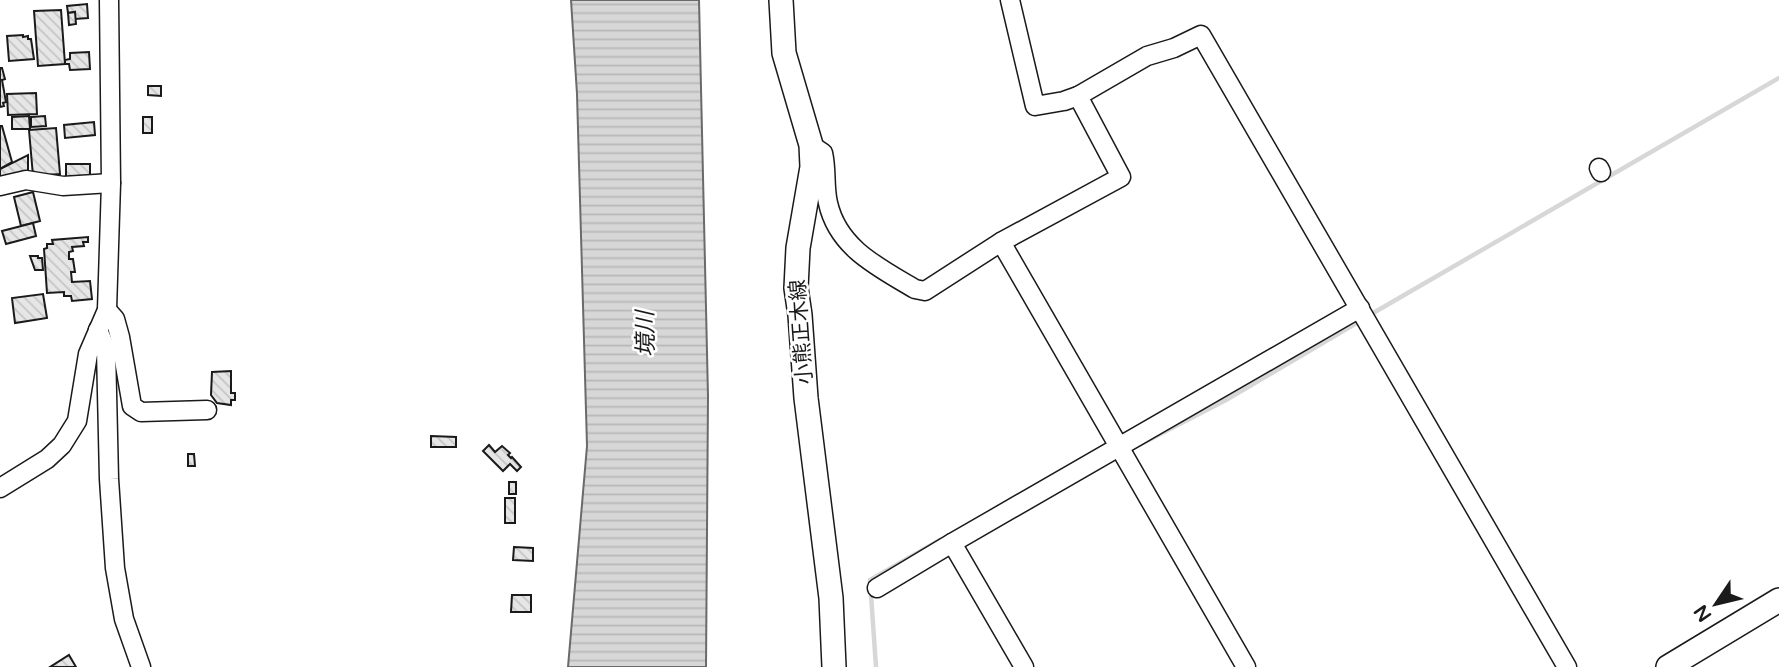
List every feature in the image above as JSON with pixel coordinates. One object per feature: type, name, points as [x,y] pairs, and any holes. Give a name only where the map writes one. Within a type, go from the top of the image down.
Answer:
[{"type":"main road","name":"小熊正木線","points":[[781,0],[784,53],[811,145],[812,167],[798,248],[796,288],[806,398],[831,598],[835,667]]},
{"type":"main road","points":[[1668,667],[1779,600]]},
{"type":"street","points":[[0,488],[47,459],[62,445],[77,421],[88,354],[107,310],[111,183],[109,0]]},
{"type":"street","points":[[1010,0],[1035,106],[1078,96],[1147,57],[1201,35],[1567,667]]},
{"type":"street","points":[[811,145],[823,153],[826,192],[835,226],[854,250],[915,289],[925,291],[1001,242],[1121,177],[1078,96]]},
{"type":"street","points":[[0,186],[26,180],[63,186],[111,183]]},
{"type":"street","points":[[1001,242],[1247,667]]},
{"type":"street","points":[[877,588],[1360,308]]},
{"type":"street","points":[[107,310],[115,319],[120,337],[132,406],[141,412],[207,410]]},
{"type":"street","points":[[98,330],[106,349],[108,479],[114,568],[124,619],[141,667]]},
{"type":"street","points":[[951,543],[1024,667]]},
{"type":"water","name":"境川","points":[[571,0],[699,0],[708,396],[706,667],[568,667],[587,446],[577,94]]},
{"type":"building","points":[[87,4],[88,18],[75,19],[75,12],[68,13],[67,6]]},
{"type":"building","points":[[61,10],[65,64],[38,66],[34,11]]},
{"type":"building","points":[[75,12],[76,24],[69,25],[68,13]]},
{"type":"building","points":[[23,35],[31,39],[34,59],[9,61],[7,36]]},
{"type":"building","points":[[89,52],[90,69],[70,70],[69,64],[65,64],[65,60],[70,59],[70,53]]},
{"type":"building","points":[[0,68],[5,79],[2,80],[6,102],[0,107]]},
{"type":"building","points":[[148,86],[161,86],[161,96],[148,95]]},
{"type":"building","points":[[36,93],[37,114],[8,115],[7,94]]},
{"type":"building","points":[[29,116],[30,129],[12,129],[12,117]]},
{"type":"building","points":[[45,116],[46,126],[31,127],[31,117]]},
{"type":"building","points":[[143,117],[152,117],[152,133],[143,133]]},
{"type":"building","points":[[94,122],[95,135],[65,138],[64,125]]},
{"type":"building","points":[[0,126],[12,162],[0,169]]},
{"type":"building","points":[[56,128],[60,174],[33,176],[29,130]]},
{"type":"building","points":[[28,155],[28,174],[0,180],[0,169]]},
{"type":"building","points":[[66,164],[90,164],[90,182],[66,183]]},
{"type":"building","points":[[33,192],[40,221],[21,226],[14,197]]},
{"type":"building","points":[[33,223],[36,236],[6,244],[2,231]]},
{"type":"building","points":[[88,237],[88,242],[83,242],[84,246],[72,247],[69,259],[73,259],[75,272],[71,272],[72,282],[90,281],[92,299],[72,301],[71,296],[64,296],[64,292],[47,293],[44,249],[47,244],[53,244],[52,240]]},
{"type":"building","points":[[30,256],[42,258],[43,270],[35,270]]},
{"type":"building","points":[[43,294],[47,318],[15,323],[12,298]]},
{"type":"building","points":[[231,371],[231,393],[235,393],[235,400],[231,400],[231,405],[217,403],[211,395],[212,372]]},
{"type":"building","points":[[431,436],[456,437],[456,447],[431,447]]},
{"type":"building","points":[[489,445],[495,452],[502,446],[521,467],[517,471],[510,464],[503,471],[483,451]]},
{"type":"building","points":[[188,454],[194,454],[195,466],[188,466]]},
{"type":"building","points":[[509,482],[516,482],[516,494],[509,494]]},
{"type":"building","points":[[505,498],[515,498],[515,523],[505,523]]},
{"type":"building","points":[[514,547],[533,548],[533,561],[513,560]]},
{"type":"building","points":[[512,595],[531,595],[531,612],[511,612]]},
{"type":"building","points":[[69,655],[76,667],[50,667]]},
{"type":"waterway","points":[[1368,316],[1779,78]]},
{"type":"waterway","points":[[1139,445],[1226,400],[1360,321]]},
{"type":"waterway","points":[[876,667],[870,580],[940,540]]}]
